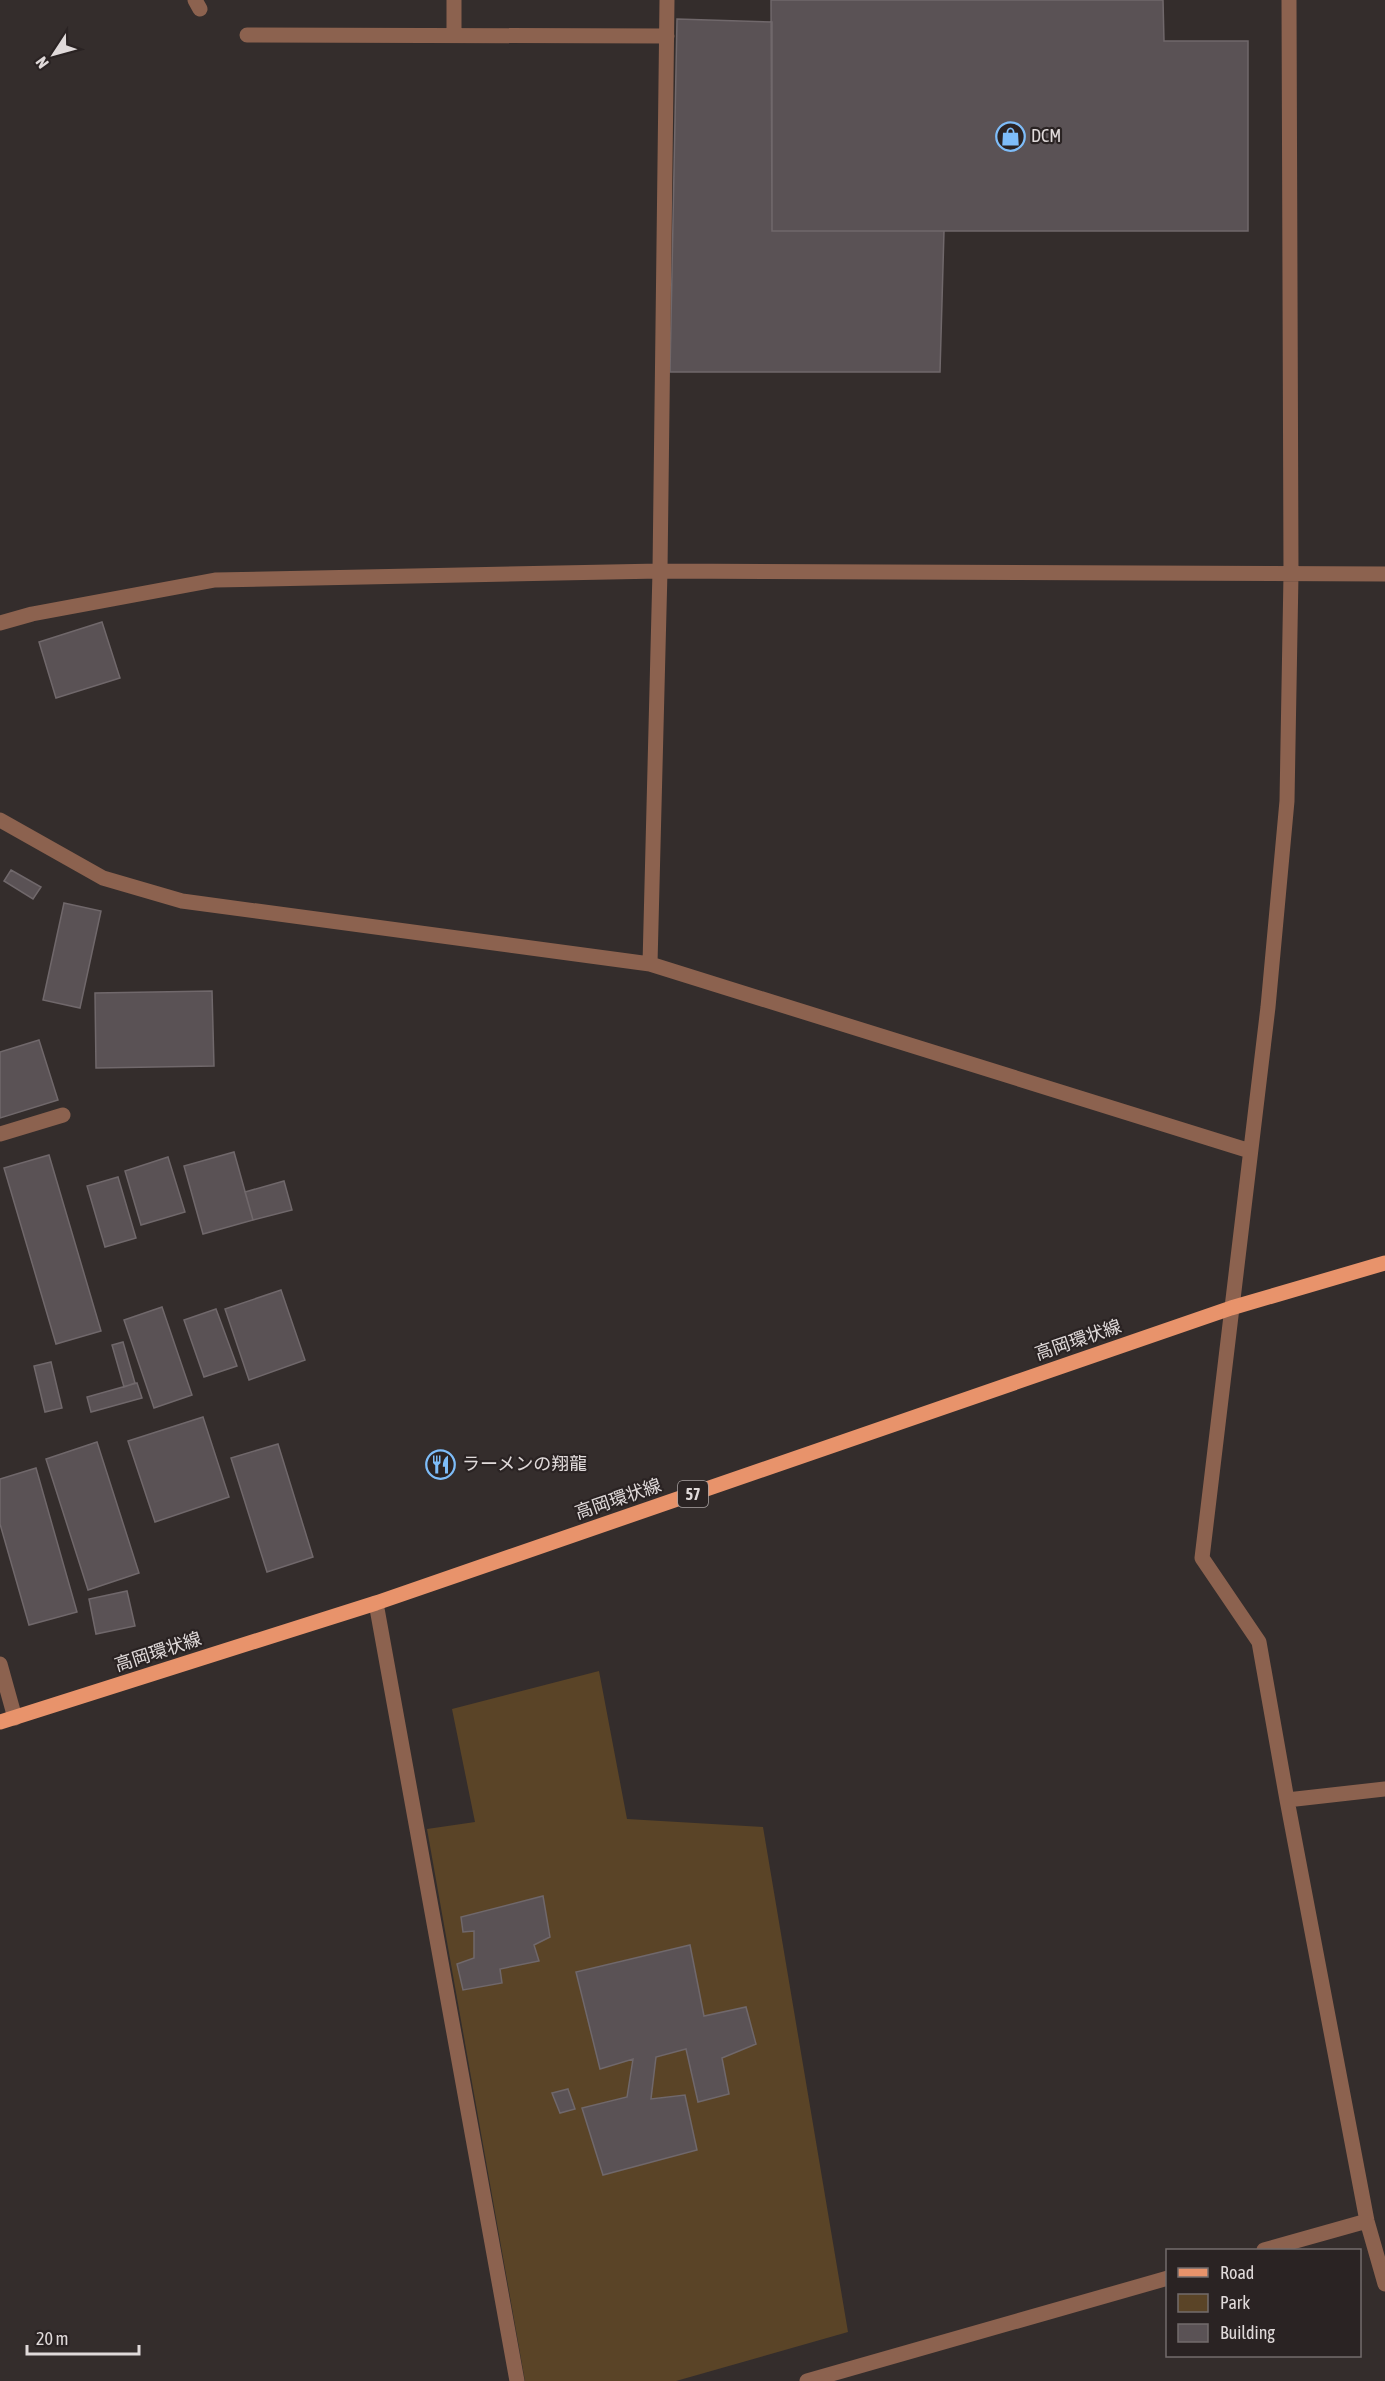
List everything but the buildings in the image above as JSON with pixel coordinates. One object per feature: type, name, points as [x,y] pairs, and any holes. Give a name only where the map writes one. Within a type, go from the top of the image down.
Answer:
[{"type":"main road","name":"高岡環状線","points":[[7,1720],[376,1603],[1231,1308],[1385,1263]]},
{"type":"street","points":[[454,0],[454,36]]},
{"type":"street","points":[[650,964],[660,571],[667,0]]},
{"type":"street","points":[[1289,0],[1291,574],[1287,801],[1268,1007],[1202,1558],[1259,1642],[1367,2221],[1385,2284]]},
{"type":"street","points":[[247,35],[667,36]]},
{"type":"street","points":[[0,623],[32,614],[215,580],[660,571],[1385,574]]},
{"type":"street","points":[[0,820],[104,878],[182,901],[650,964],[1250,1151]]},
{"type":"street","points":[[0,1134],[63,1115]]},
{"type":"street","points":[[376,1603],[517,2381]]},
{"type":"street","points":[[0,1664],[7,1720]]},
{"type":"street","points":[[1287,1800],[1385,1789]]},
{"type":"street","points":[[1268,2249],[1367,2221]]},
{"type":"street","points":[[807,2381],[1166,2278]]},
{"type":"green space","points":[[599,1671],[627,1819],[763,1827],[848,2332],[676,2381],[525,2381],[427,1829],[475,1822],[452,1709]],"holes":[[[543,1897],[550,1936],[534,1945],[538,1961],[500,1969],[502,1983],[463,1989],[457,1965],[474,1958],[474,1931],[463,1932],[461,1917]],[[690,1945],[704,2016],[745,2007],[756,2044],[722,2058],[729,2094],[698,2102],[686,2049],[656,2057],[651,2099],[685,2095],[697,2150],[603,2175],[582,2108],[627,2097],[633,2059],[600,2069],[576,1972]]]},
{"type":"place","name":"DCM","points":[[1010,136]]},
{"type":"place","name":"ラーメンの翔龍","points":[[441,1464]]}]
